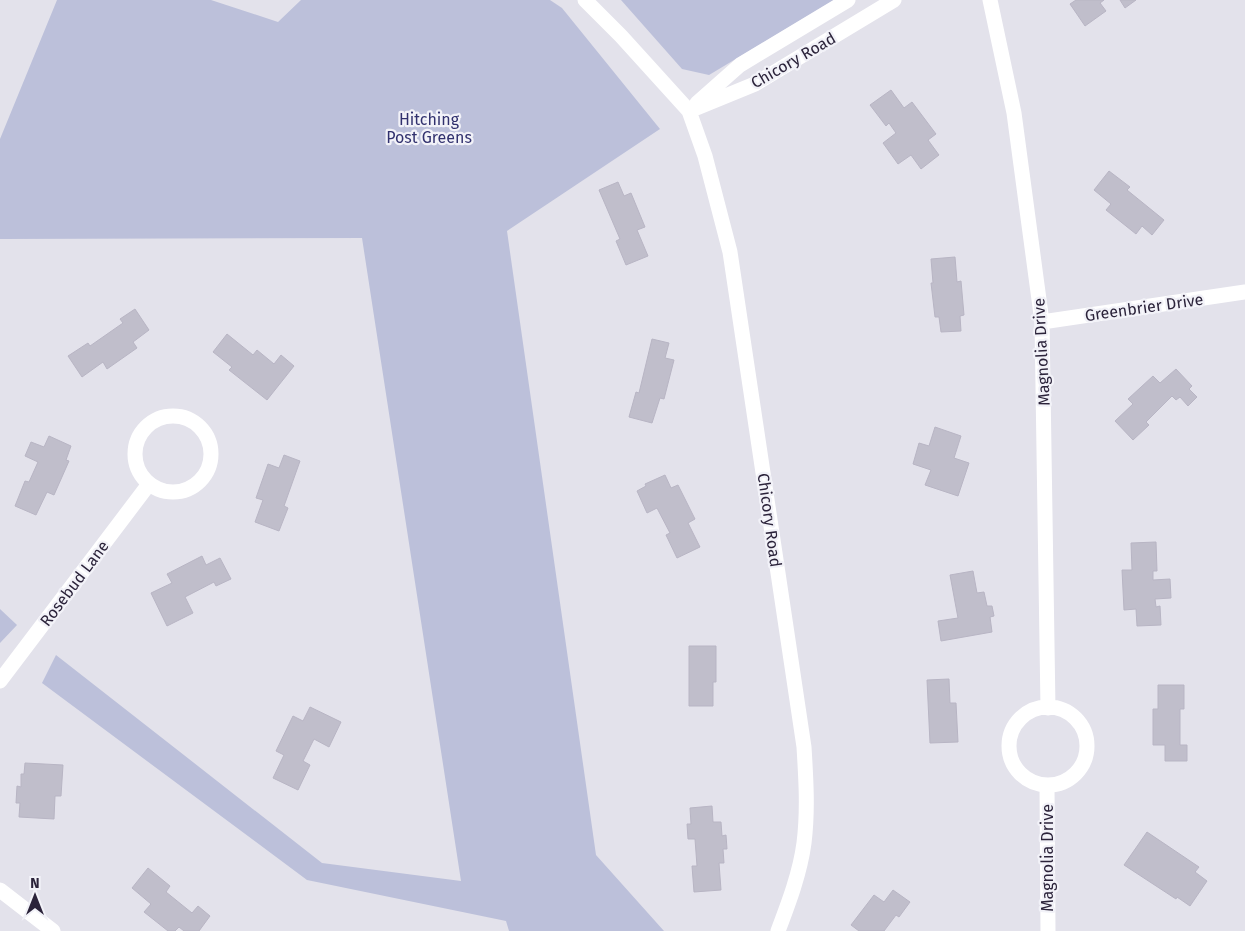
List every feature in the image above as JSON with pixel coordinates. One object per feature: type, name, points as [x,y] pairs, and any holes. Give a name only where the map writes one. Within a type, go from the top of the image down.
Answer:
[{"type":"street","name":"Chicory Road","points":[[585,0],[622,36],[689,111],[705,156],[730,252],[804,747],[807,795],[804,844],[793,891],[778,931]]},
{"type":"street","name":"Chicory Road","points":[[689,111],[740,65],[848,0]]},
{"type":"street","name":"Chicory Road","points":[[689,111],[755,84],[894,0]]},
{"type":"street","name":"Magnolia Drive","points":[[990,0],[1014,113],[1042,322],[1048,708]]},
{"type":"street","name":"Greenbrier Drive","points":[[1042,322],[1245,292]]},
{"type":"street","points":[[167,416],[184,418],[200,427],[206,434],[212,453],[207,472],[202,480],[186,491],[176,493],[166,492],[148,484],[138,470],[134,453],[135,444],[144,429],[150,423],[167,416]]},
{"type":"street","name":"Rosebud Lane","points":[[0,681],[148,484]]},
{"type":"street","name":"Magnolia Drive","points":[[1048,708],[1057,709],[1071,715],[1082,728],[1086,743],[1084,759],[1076,773],[1063,782],[1047,785],[1031,781],[1018,772],[1010,758],[1009,741],[1014,726],[1019,720],[1033,710],[1048,708]]},
{"type":"street","name":"Magnolia Drive","points":[[1047,785],[1048,931]]},
{"type":"street","points":[[0,890],[53,931]]},
{"type":"green space","name":"Hitching Post Greens","points":[[57,0],[211,0],[278,22],[301,0],[550,0],[562,8],[660,129],[507,231],[596,855],[664,931],[509,931],[506,921],[307,880],[42,683],[56,655],[322,863],[461,881],[362,238],[0,239],[0,139]]},
{"type":"green space","points":[[621,0],[834,0],[709,75],[682,69]]},
{"type":"green space","points":[[0,609],[17,625],[0,643]]},
{"type":"building","points":[[1076,0],[1104,0],[1100,3],[1106,11],[1085,26],[1070,4]]},
{"type":"building","points":[[1120,0],[1136,0],[1125,8]]},
{"type":"building","points":[[891,90],[904,108],[912,102],[936,134],[928,140],[939,155],[921,169],[911,155],[898,164],[883,143],[896,133],[889,123],[886,126],[870,105]]},
{"type":"building","points":[[1109,171],[1130,187],[1127,190],[1164,220],[1152,235],[1142,226],[1136,234],[1106,210],[1111,204],[1094,190]]},
{"type":"building","points":[[618,182],[624,196],[631,193],[645,227],[637,230],[648,256],[626,265],[616,241],[620,239],[599,190]]},
{"type":"building","points":[[955,257],[957,282],[961,281],[964,315],[960,316],[961,331],[941,332],[939,317],[935,317],[931,283],[933,283],[931,259]]},
{"type":"building","points":[[135,309],[149,330],[133,342],[137,348],[107,369],[103,362],[82,377],[68,356],[88,343],[90,346],[123,323],[120,319]]},
{"type":"building","points":[[227,334],[253,355],[257,350],[274,364],[281,355],[294,366],[267,400],[229,370],[232,367],[213,352]]},
{"type":"building","points":[[652,339],[669,343],[665,358],[674,360],[664,399],[660,398],[652,423],[629,417],[636,392],[639,393]]},
{"type":"building","points":[[1176,369],[1192,386],[1189,389],[1197,397],[1188,406],[1180,397],[1176,400],[1172,396],[1146,422],[1149,425],[1133,440],[1115,421],[1133,404],[1128,399],[1153,376],[1160,383]]},
{"type":"building","points":[[935,427],[961,436],[954,458],[969,463],[958,496],[925,485],[931,470],[913,464],[919,443],[929,446]]},
{"type":"building","points":[[49,436],[71,446],[66,460],[69,461],[54,495],[47,492],[36,515],[15,506],[25,481],[29,482],[38,462],[25,456],[31,442],[44,447]]},
{"type":"building","points":[[284,455],[300,461],[284,506],[288,508],[279,531],[255,522],[263,500],[256,498],[268,464],[279,468]]},
{"type":"building","points":[[665,475],[671,488],[678,485],[695,519],[688,523],[700,547],[677,558],[666,535],[670,533],[657,508],[647,513],[637,491],[646,486],[645,484]]},
{"type":"building","points":[[1156,542],[1157,571],[1153,571],[1153,580],[1170,579],[1171,598],[1155,599],[1156,607],[1160,606],[1161,625],[1137,626],[1136,609],[1124,610],[1122,570],[1132,570],[1131,543]]},
{"type":"building","points":[[202,556],[206,565],[220,558],[231,579],[216,586],[214,582],[185,597],[193,613],[167,626],[151,593],[172,583],[167,574]]},
{"type":"building","points":[[973,571],[977,593],[984,592],[987,606],[992,606],[994,616],[990,617],[992,632],[941,641],[938,621],[958,618],[950,575]]},
{"type":"building","points":[[689,646],[716,646],[716,682],[713,682],[713,706],[689,706]]},
{"type":"building","points":[[949,679],[950,703],[956,703],[958,742],[930,743],[927,680]]},
{"type":"building","points":[[1158,685],[1184,685],[1184,709],[1180,709],[1180,745],[1187,745],[1187,761],[1165,761],[1165,745],[1153,745],[1153,709],[1158,709]]},
{"type":"building","points":[[310,707],[341,722],[329,747],[314,739],[303,761],[310,765],[298,790],[273,778],[284,755],[276,751],[293,716],[303,721]]},
{"type":"building","points":[[25,763],[63,765],[61,796],[55,796],[54,819],[19,817],[20,803],[16,803],[17,786],[21,787],[21,774],[24,774]]},
{"type":"building","points":[[712,806],[713,822],[721,822],[722,836],[726,835],[727,849],[723,849],[724,863],[719,863],[721,890],[694,892],[692,866],[697,866],[695,839],[688,839],[687,824],[691,824],[690,808]]},
{"type":"building","points":[[1147,832],[1199,867],[1195,872],[1207,881],[1190,906],[1124,865]]},
{"type":"building","points":[[148,868],[170,886],[166,892],[192,913],[198,906],[210,916],[199,931],[184,931],[179,927],[175,931],[168,931],[144,912],[151,904],[132,888]]},
{"type":"building","points":[[893,890],[910,902],[899,917],[896,915],[884,931],[859,931],[851,925],[874,895],[884,902]]}]
